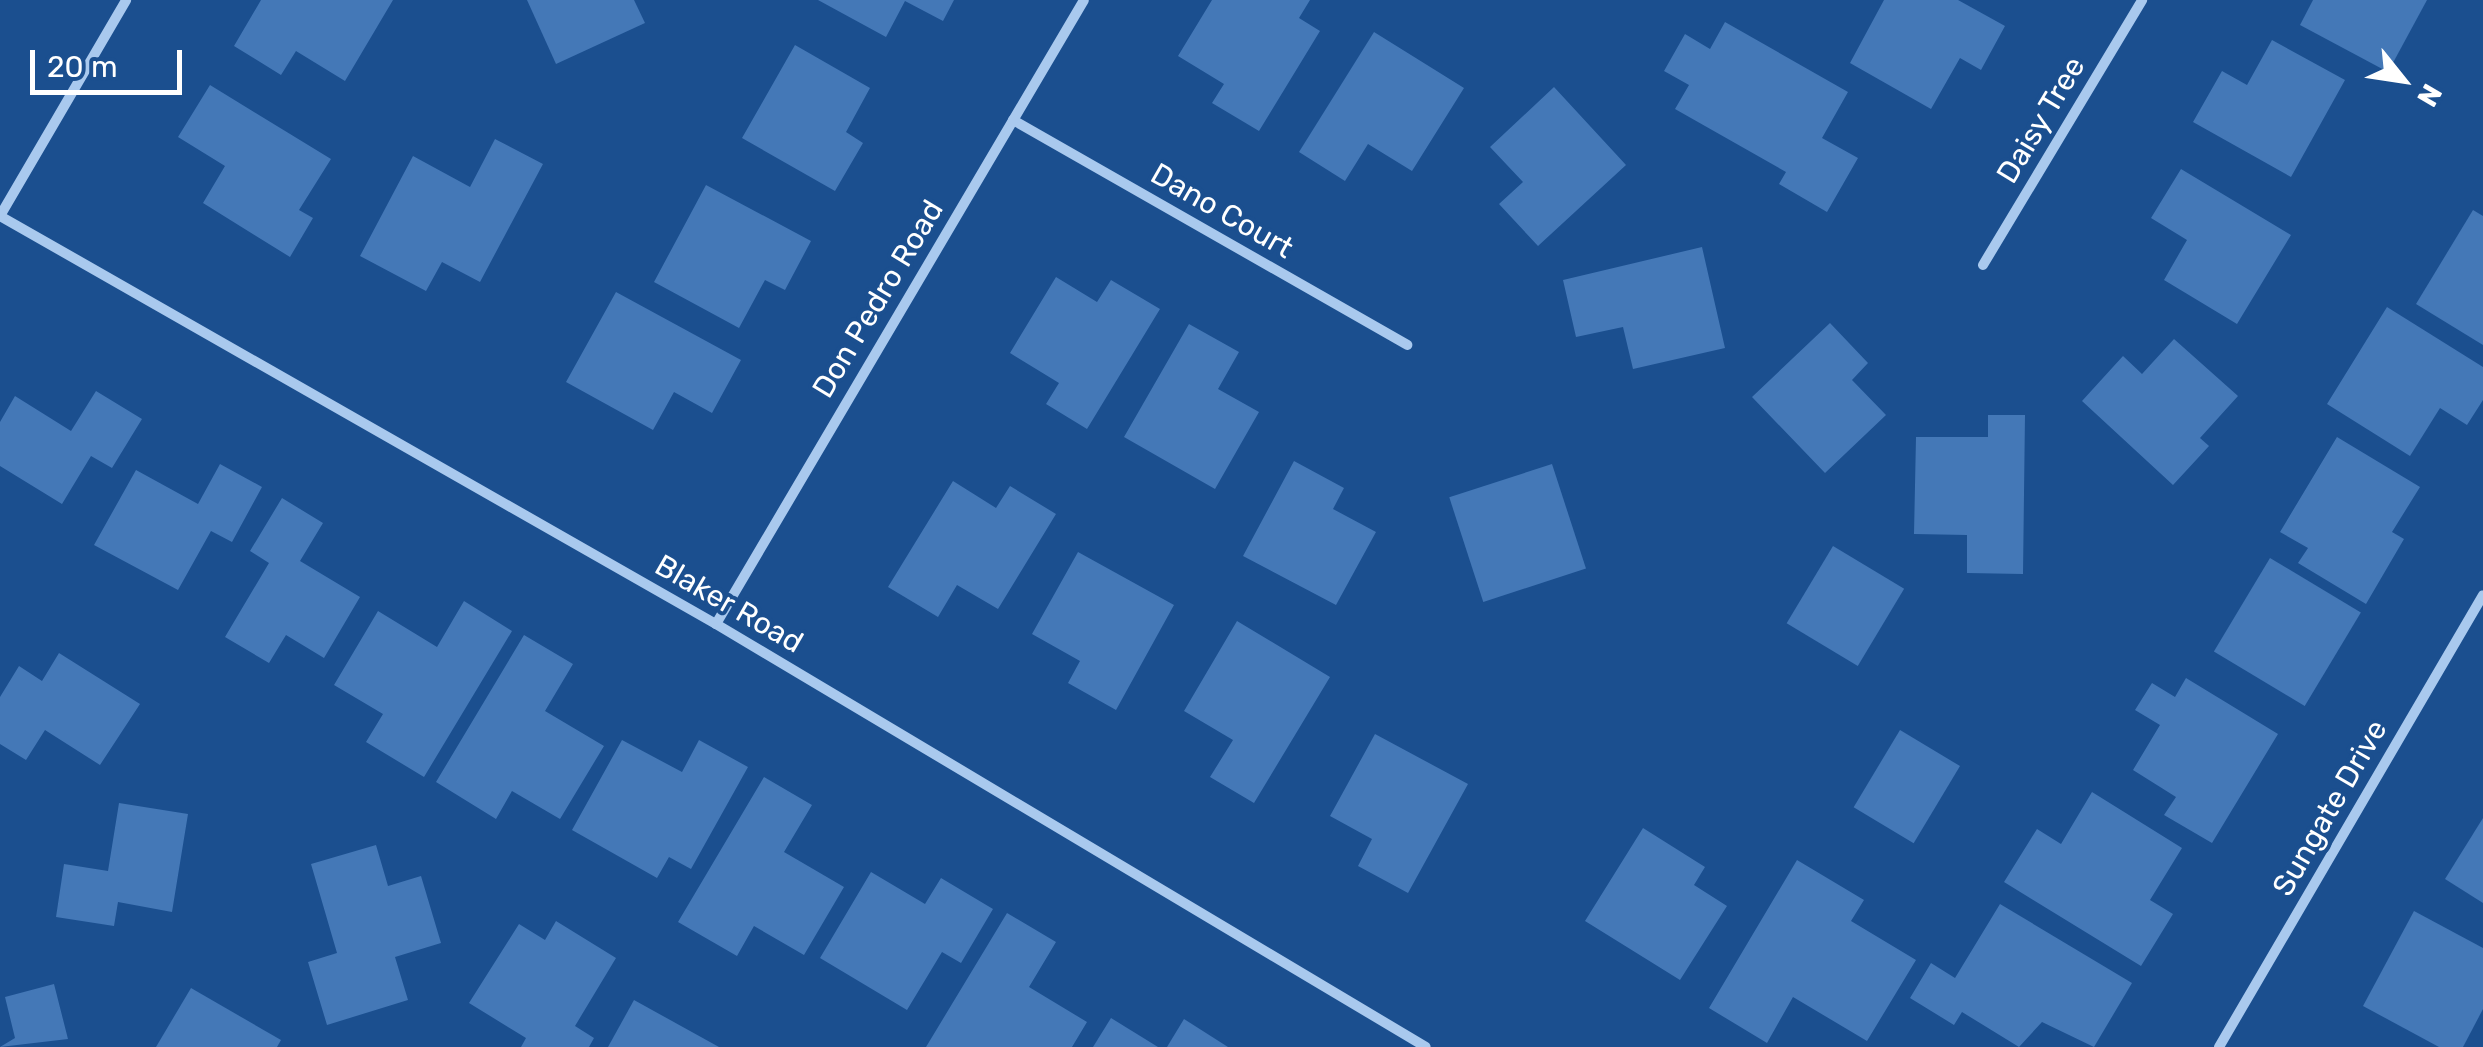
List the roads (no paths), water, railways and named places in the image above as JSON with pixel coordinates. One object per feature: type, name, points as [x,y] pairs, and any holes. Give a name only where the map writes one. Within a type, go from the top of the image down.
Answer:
[{"type":"street","points":[[0,216],[126,0]]},
{"type":"street","name":"Don Pedro Road","points":[[716,624],[1084,0]]},
{"type":"street","name":"Daisy Tree","points":[[1983,265],[2142,0]]},
{"type":"street","name":"Dano Court","points":[[1013,120],[1406,345]]},
{"type":"street","name":"Blaker Road","points":[[0,216],[716,624],[1426,1047]]},
{"type":"street","name":"Sungate Drive","points":[[2219,1047],[2483,595]]}]
